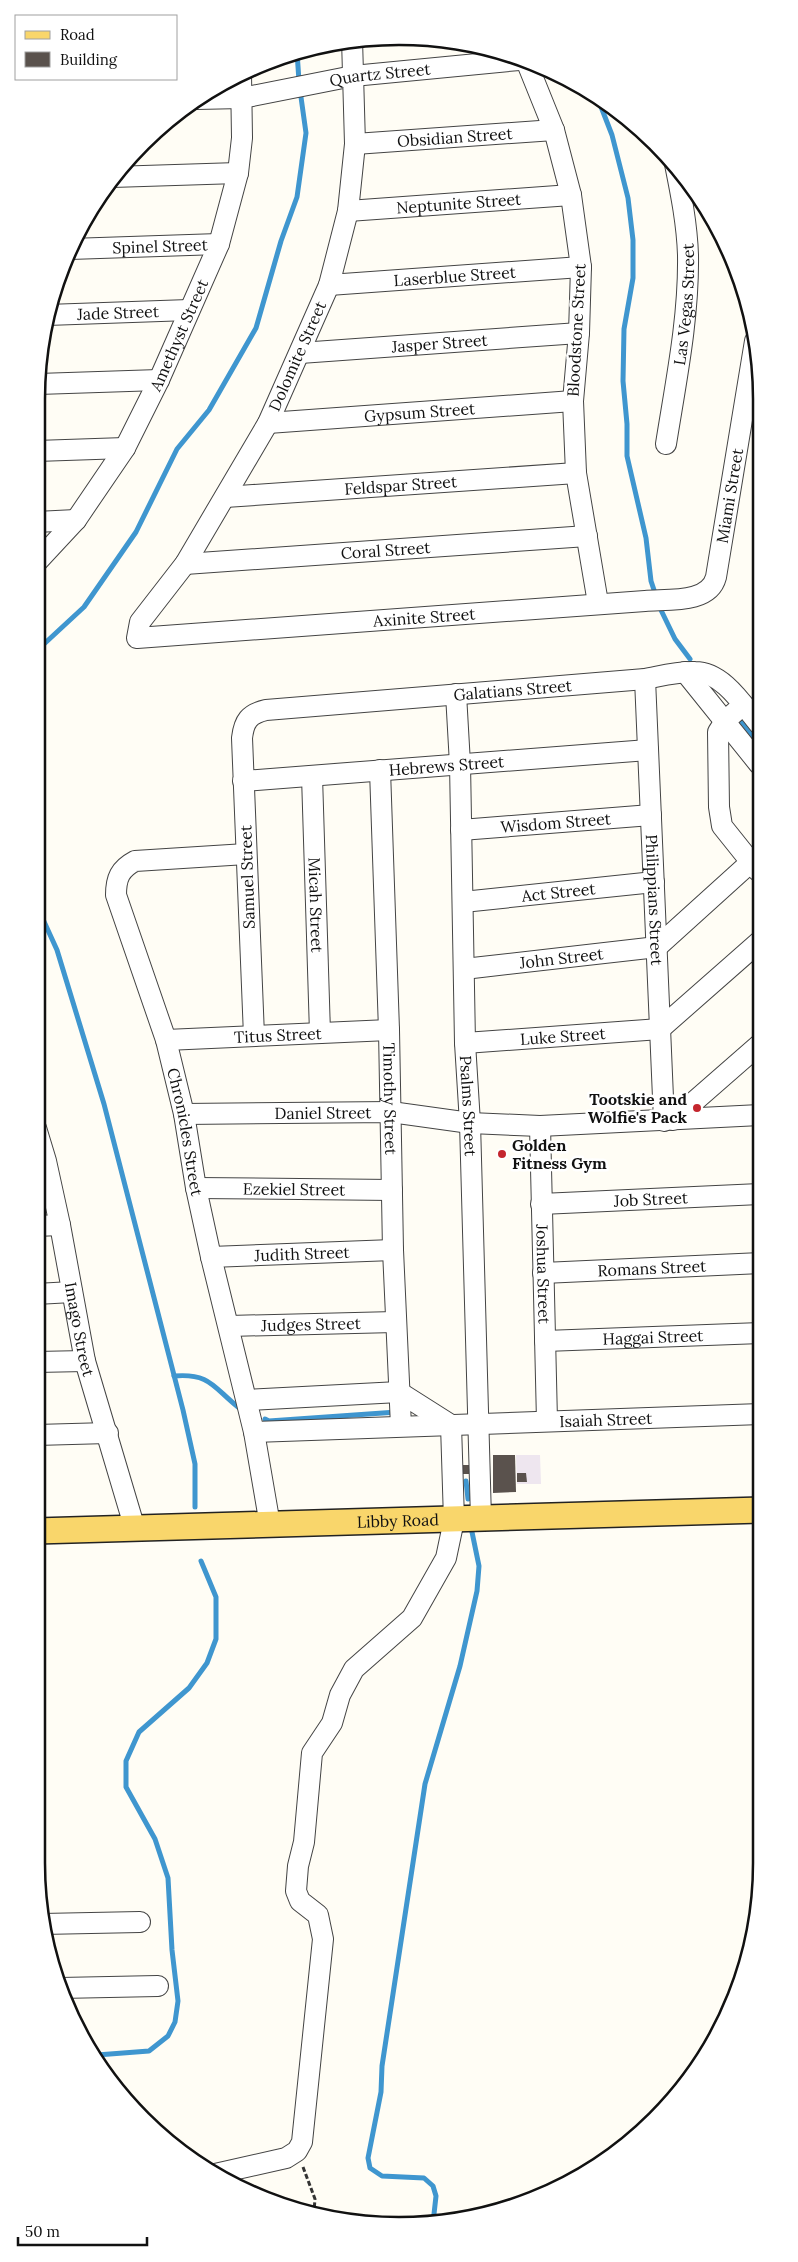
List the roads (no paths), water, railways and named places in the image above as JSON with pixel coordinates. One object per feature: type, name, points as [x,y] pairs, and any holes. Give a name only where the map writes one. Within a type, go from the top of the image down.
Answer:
[{"type":"main road","name":"Libby Road","points":[[45,1531],[753,1510]]},
{"type":"street","name":"Dolomite Street","points":[[137,638],[140,622],[185,564],[268,423],[328,285],[348,211],[355,144],[352,48]]},
{"type":"street","name":"Quartz Street","points":[[211,99],[242,98],[353,76],[505,61]]},
{"type":"street","name":"Bloodstone Street","points":[[530,70],[554,130],[571,195],[582,267],[573,401],[576,473],[598,603]]},
{"type":"street","name":"Amethyst Street","points":[[45,553],[76,520],[125,448],[159,380],[219,244],[238,173],[242,138],[241,82]]},
{"type":"street","name":"Obsidian Street","points":[[355,144],[554,130]]},
{"type":"street","points":[[124,177],[238,173]]},
{"type":"street","name":"Las Vegas Street","points":[[666,444],[681,347],[688,280],[687,193]]},
{"type":"street","name":"Neptunite Street","points":[[348,211],[571,195]]},
{"type":"street","name":"Spinel Street","points":[[79,249],[219,244]]},
{"type":"street","name":"Laserblue Street","points":[[328,285],[582,267]]},
{"type":"street","name":"Jade Street","points":[[55,316],[189,310]]},
{"type":"street","name":"Jasper Street","points":[[300,353],[579,333]]},
{"type":"street","name":"Miami Street","points":[[710,590],[716,578],[751,365]]},
{"type":"street","points":[[46,384],[159,380]]},
{"type":"street","name":"Gypsum Street","points":[[268,423],[573,401]]},
{"type":"street","points":[[45,451],[125,448]]},
{"type":"street","name":"Feldspar Street","points":[[226,497],[576,473]]},
{"type":"street","points":[[45,522],[76,520]]},
{"type":"street","name":"Coral Street","points":[[185,564],[587,536]]},
{"type":"street","name":"Axinite Street","points":[[137,638],[654,600],[699,596],[710,590]]},
{"type":"street","points":[[685,672],[753,755]]},
{"type":"street","name":"Galatians Street","points":[[247,719],[258,712],[266,710],[645,679],[685,672],[710,675],[729,689],[753,717]]},
{"type":"street","name":"Philippians Street","points":[[645,679],[660,1029],[668,1120]]},
{"type":"street","name":"Psalms Street","points":[[456,694],[460,764],[464,1043],[470,1122],[481,1519]]},
{"type":"street","points":[[743,705],[725,721],[718,732],[720,817],[727,834],[753,865]]},
{"type":"street","name":"Samuel Street","points":[[247,719],[244,724],[242,738],[254,1036]]},
{"type":"street","name":"Hebrews Street","points":[[244,781],[648,750]]},
{"type":"street","name":"Timothy Street","points":[[380,770],[389,1030],[395,1322],[400,1426]]},
{"type":"street","name":"Micah Street","points":[[312,776],[320,1033]]},
{"type":"street","name":"Wisdom Street","points":[[461,830],[651,815]]},
{"type":"street","name":"Chronicles Street","points":[[246,854],[135,860],[126,866],[116,881],[119,904],[166,1040],[184,1114],[196,1188],[211,1257],[247,1400],[270,1525]]},
{"type":"street","points":[[656,947],[753,869]]},
{"type":"street","name":"Act Street","points":[[463,902],[654,882]]},
{"type":"street","name":"John Street","points":[[464,969],[656,947]]},
{"type":"street","points":[[660,1029],[753,947]]},
{"type":"street","name":"Luke Street","points":[[464,1043],[660,1029]]},
{"type":"street","name":"Titus Street","points":[[166,1040],[389,1030]]},
{"type":"street","points":[[668,1120],[753,1050]]},
{"type":"street","name":"Daniel Street","points":[[184,1114],[391,1112],[470,1122],[540,1126],[753,1115]]},
{"type":"street","name":"Joshua Street","points":[[540,1126],[547,1421]]},
{"type":"street","name":"Imago Street","points":[[45,1174],[60,1225],[86,1361],[134,1529]]},
{"type":"street","name":"Ezekiel Street","points":[[196,1188],[392,1190]]},
{"type":"street","name":"Job Street","points":[[541,1204],[753,1194]]},
{"type":"street","points":[[45,1226],[60,1225]]},
{"type":"street","name":"Judith Street","points":[[211,1257],[393,1250]]},
{"type":"street","name":"Romans Street","points":[[543,1273],[753,1263]]},
{"type":"street","points":[[45,1294],[72,1292]]},
{"type":"street","name":"Judges Street","points":[[229,1326],[395,1322]]},
{"type":"street","name":"Haggai Street","points":[[545,1340],[753,1333]]},
{"type":"street","points":[[45,1362],[86,1361]]},
{"type":"street","points":[[225,2172],[286,2158],[300,2148],[305,2125],[305,2101],[323,1939],[318,1915],[300,1901],[296,1891],[309,1796],[311,1758],[332,1724],[340,1695],[354,1669],[412,1618],[446,1558],[454,1520],[451,1425],[399,1392],[247,1400]]},
{"type":"street","name":"Isaiah Street","points":[[254,1432],[753,1414]]},
{"type":"street","points":[[45,1435],[108,1433]]},
{"type":"street","points":[[51,1924],[140,1922]]},
{"type":"street","points":[[68,1988],[158,1986]]},
{"type":"waterway","points":[[298,60],[299,81]]},
{"type":"waterway","points":[[45,643],[84,607],[136,532],[177,449],[209,410],[256,328],[281,241],[297,197],[306,133],[300,90]]},
{"type":"waterway","points":[[602,109],[612,135],[628,198],[633,240],[633,278],[624,329],[623,381],[627,424],[627,456],[646,538],[651,581],[656,596]]},
{"type":"waterway","points":[[659,606],[675,639],[690,659]]},
{"type":"waterway","points":[[739,718],[753,736]]},
{"type":"waterway","points":[[45,924],[57,950],[104,1104],[183,1410],[195,1464],[195,1507]]},
{"type":"waterway","points":[[174,1376],[203,1379],[238,1407]]},
{"type":"waterway","points":[[265,1419],[269,1421],[397,1412]]},
{"type":"waterway","points":[[466,1481],[468,1499]]},
{"type":"waterway","points":[[434,2215],[436,2196],[433,2186],[424,2178],[382,2176],[370,2168],[368,2158],[381,2092],[382,2066],[425,1784],[460,1666],[477,1591],[479,1566],[472,1532]]},
{"type":"waterway","points":[[102,2055],[149,2051],[168,2036],[175,2022],[178,2001],[172,1950],[168,1878],[155,1839],[126,1787],[126,1761],[139,1732],[189,1688],[207,1663],[216,1639],[216,1597],[201,1561]]},
{"type":"place","name":"Tootskie and Wolfie's Pack","points":[[697,1108]]},
{"type":"place","name":"Golden Fitness Gym","points":[[502,1154]]}]
